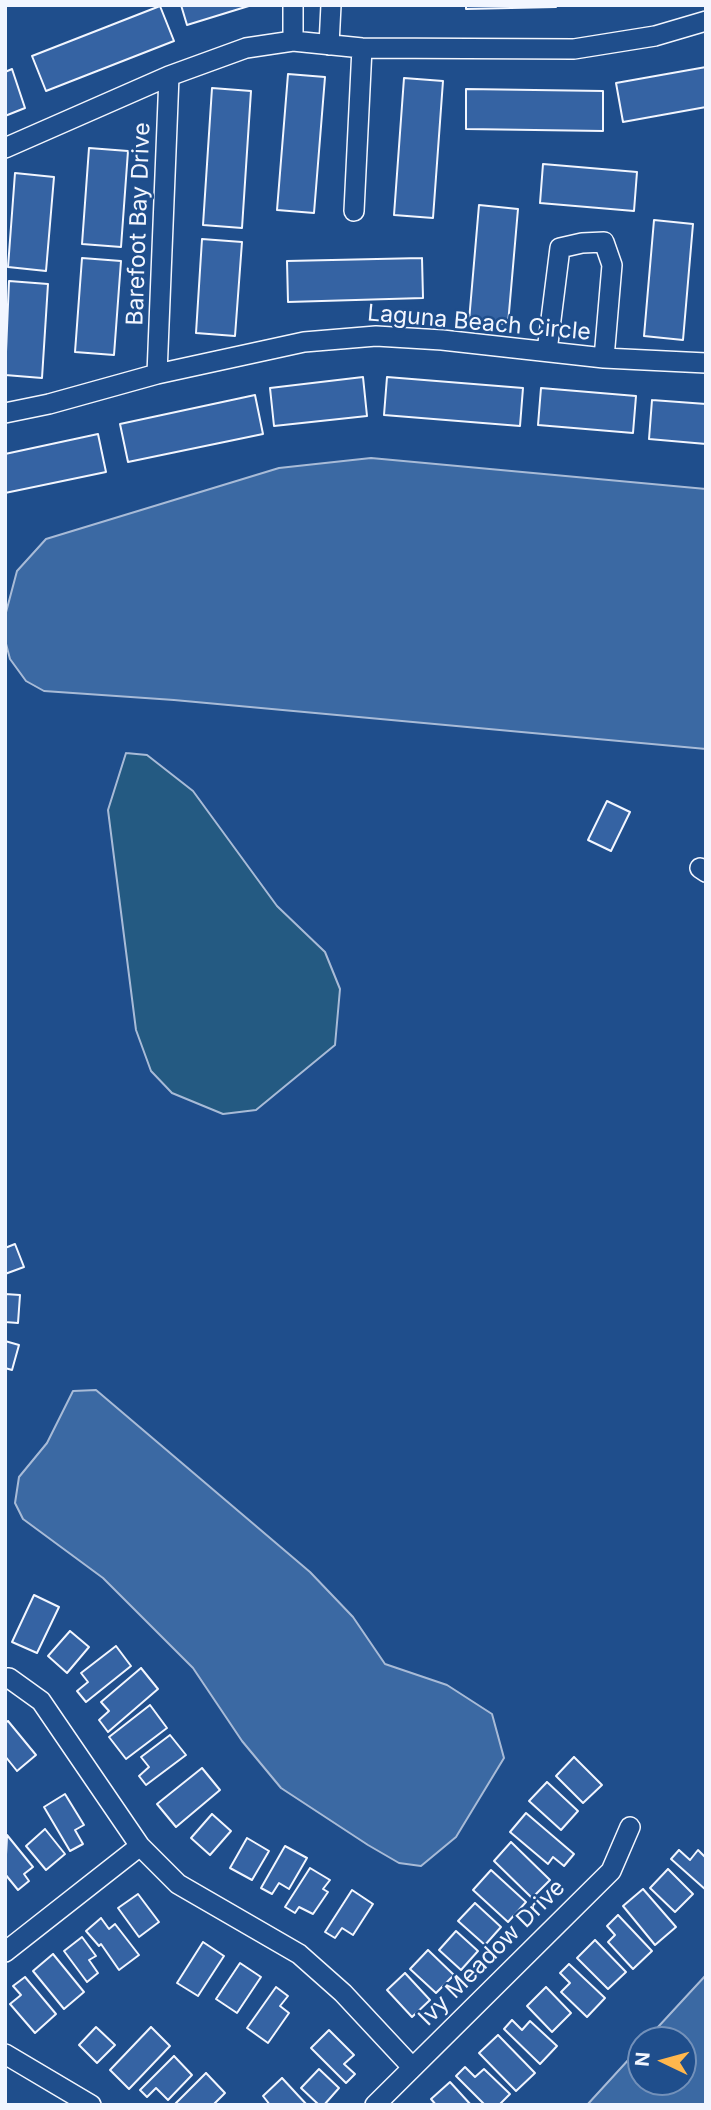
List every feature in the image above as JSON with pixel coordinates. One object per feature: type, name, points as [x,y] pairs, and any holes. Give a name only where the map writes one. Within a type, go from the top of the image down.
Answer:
[{"type":"street","points":[[293,5],[293,41]]},
{"type":"street","points":[[329,45],[331,5]]},
{"type":"street","points":[[5,148],[169,76],[246,48],[293,41],[362,48],[574,49],[655,36],[706,21]]},
{"type":"street","points":[[354,211],[362,48]]},
{"type":"street","name":"Barefoot Bay Drive","points":[[157,374],[169,76]]},
{"type":"street","points":[[547,351],[560,248],[604,242],[612,265],[604,358]]},
{"type":"street","name":"Laguna Beach Circle","points":[[5,413],[49,404],[157,374],[304,342],[376,336],[604,358],[706,363]]},
{"type":"street","points":[[5,1678],[9,1678],[41,1701],[141,1846],[178,1884],[299,1954],[343,1993],[412,2067]]},
{"type":"street","name":"Ivy Meadow Drive","points":[[374,2105],[611,1871],[630,1827]]},
{"type":"street","points":[[5,1952],[141,1846]]},
{"type":"street","points":[[5,2054],[91,2105]]},
{"type":"shaded area","points":[[371,458],[706,489],[706,749],[174,700],[44,691],[26,681],[10,659],[5,640],[5,616],[17,571],[46,539],[279,468]]},
{"type":"shaded area","points":[[126,753],[147,755],[193,791],[277,906],[325,952],[340,989],[335,1045],[256,1110],[223,1114],[172,1093],[151,1071],[136,1030],[108,810]]},
{"type":"shaded area","points":[[96,1390],[310,1572],[353,1617],[385,1664],[447,1685],[492,1714],[504,1758],[456,1837],[421,1866],[399,1863],[281,1788],[242,1741],[193,1668],[103,1578],[23,1519],[15,1503],[19,1477],[47,1443],[73,1391]]},
{"type":"shaded area","points":[[706,1975],[706,2105],[587,2105],[627,2061],[627,2096],[697,2096],[697,2026],[659,2026]]},
{"type":"building","points":[[181,5],[252,5],[187,25]]},
{"type":"building","points":[[466,5],[556,5],[556,7],[466,9]]},
{"type":"building","points":[[160,6],[174,41],[46,91],[32,56]]},
{"type":"building","points":[[706,67],[706,107],[623,122],[616,83]]},
{"type":"building","points":[[12,69],[25,108],[5,116],[5,72]]},
{"type":"building","points":[[288,74],[325,77],[314,213],[277,210]]},
{"type":"building","points":[[404,78],[443,81],[433,218],[394,215]]},
{"type":"building","points":[[212,88],[251,91],[242,228],[203,225]]},
{"type":"building","points":[[466,89],[603,91],[603,131],[466,129]]},
{"type":"building","points":[[89,148],[128,151],[121,247],[82,244]]},
{"type":"building","points":[[543,164],[637,172],[634,211],[540,203]]},
{"type":"building","points":[[15,173],[54,177],[46,271],[8,267]]},
{"type":"building","points":[[479,205],[518,209],[508,324],[469,321]]},
{"type":"building","points":[[654,220],[693,224],[683,340],[644,336]]},
{"type":"building","points":[[202,239],[242,242],[235,336],[196,333]]},
{"type":"building","points":[[82,258],[121,261],[114,355],[75,352]]},
{"type":"building","points":[[422,258],[423,298],[288,302],[287,261]]},
{"type":"building","points":[[9,281],[48,284],[42,378],[5,375]]},
{"type":"building","points":[[363,377],[367,416],[274,426],[270,388]]},
{"type":"building","points":[[387,377],[523,388],[520,426],[384,415]]},
{"type":"building","points":[[541,388],[636,396],[633,433],[538,425]]},
{"type":"building","points":[[255,395],[263,434],[128,462],[120,424]]},
{"type":"building","points":[[652,400],[706,404],[706,444],[649,439]]},
{"type":"building","points":[[98,434],[106,472],[5,493],[5,454]]},
{"type":"building","points":[[607,801],[630,812],[611,851],[588,840]]},
{"type":"building","points":[[15,1244],[24,1267],[5,1274],[5,1248]]},
{"type":"building","points":[[5,1294],[20,1295],[18,1323],[5,1322]]},
{"type":"building","points":[[5,1341],[19,1345],[12,1370],[5,1368]]},
{"type":"building","points":[[34,1595],[59,1607],[37,1653],[12,1642]]},
{"type":"building","points":[[70,1631],[89,1647],[67,1673],[48,1656]]},
{"type":"building","points":[[116,1646],[131,1666],[86,1702],[77,1691],[88,1682],[81,1673]]},
{"type":"building","points":[[141,1668],[158,1689],[108,1732],[99,1720],[109,1711],[101,1702]]},
{"type":"building","points":[[150,1705],[167,1728],[126,1759],[109,1737]]},
{"type":"building","points":[[8,1721],[36,1755],[17,1771],[5,1756],[5,1723]]},
{"type":"building","points":[[170,1735],[186,1755],[146,1785],[139,1776],[149,1767],[141,1757]]},
{"type":"building","points":[[574,1757],[602,1785],[583,1803],[556,1776]]},
{"type":"building","points":[[202,1768],[220,1790],[176,1827],[157,1804]]},
{"type":"building","points":[[547,1782],[578,1811],[561,1830],[529,1801]]},
{"type":"building","points":[[65,1794],[84,1825],[75,1830],[83,1844],[70,1851],[44,1807]]},
{"type":"building","points":[[526,1813],[574,1854],[564,1866],[553,1857],[548,1864],[510,1832]]},
{"type":"building","points":[[212,1814],[231,1831],[210,1855],[191,1838]]},
{"type":"building","points":[[45,1829],[65,1854],[46,1870],[26,1846]]},
{"type":"building","points":[[7,1835],[33,1867],[24,1874],[29,1881],[18,1890],[5,1874]]},
{"type":"building","points":[[247,1838],[269,1851],[252,1880],[230,1868]]},
{"type":"building","points":[[511,1842],[550,1880],[532,1898],[494,1861]]},
{"type":"building","points":[[285,1846],[307,1858],[289,1889],[279,1883],[272,1894],[261,1888]]},
{"type":"building","points":[[679,1850],[690,1860],[698,1850],[706,1858],[706,1890],[671,1859]]},
{"type":"building","points":[[310,1868],[330,1880],[323,1889],[328,1892],[313,1914],[299,1907],[295,1913],[285,1907]]},
{"type":"building","points":[[668,1869],[693,1894],[675,1912],[650,1888]]},
{"type":"building","points":[[491,1870],[526,1902],[508,1922],[473,1890]]},
{"type":"building","points":[[643,1889],[676,1927],[655,1945],[623,1906]]},
{"type":"building","points":[[352,1890],[373,1904],[353,1935],[342,1928],[335,1938],[325,1932]]},
{"type":"building","points":[[138,1894],[159,1922],[139,1937],[118,1908]]},
{"type":"building","points":[[475,1903],[501,1927],[485,1945],[458,1921]]},
{"type":"building","points":[[618,1915],[652,1951],[633,1969],[608,1942],[615,1935],[607,1926]]},
{"type":"building","points":[[101,1918],[109,1929],[115,1924],[139,1955],[119,1970],[101,1944],[99,1946],[86,1931]]},
{"type":"building","points":[[456,1931],[478,1951],[461,1970],[439,1950]]},
{"type":"building","points":[[82,1937],[96,1956],[89,1960],[98,1973],[87,1982],[64,1951]]},
{"type":"building","points":[[595,1940],[626,1972],[608,1989],[577,1958]]},
{"type":"building","points":[[203,1942],[224,1956],[198,1996],[177,1983]]},
{"type":"building","points":[[428,1950],[454,1975],[436,1993],[410,1969]]},
{"type":"building","points":[[53,1954],[84,1992],[64,2009],[33,1971]]},
{"type":"building","points":[[240,1963],[261,1977],[237,2013],[216,1999]]},
{"type":"building","points":[[569,1964],[605,1998],[587,2017],[561,1992],[570,1983],[560,1973]]},
{"type":"building","points":[[405,1973],[430,2000],[412,2017],[387,1990]]},
{"type":"building","points":[[25,1977],[56,2014],[35,2033],[10,2004],[21,1995],[13,1986]]},
{"type":"building","points":[[276,1987],[288,1996],[280,2006],[289,2013],[268,2043],[247,2028]]},
{"type":"building","points":[[546,1987],[571,2013],[552,2032],[527,2006]]},
{"type":"building","points":[[512,2020],[522,2030],[530,2021],[557,2046],[540,2064],[504,2029]]},
{"type":"building","points":[[96,2027],[115,2045],[97,2063],[79,2045]]},
{"type":"building","points":[[151,2027],[170,2046],[129,2089],[110,2070]]},
{"type":"building","points":[[329,2030],[354,2055],[344,2064],[355,2074],[346,2083],[311,2048]]},
{"type":"building","points":[[498,2035],[535,2073],[516,2091],[479,2053]]},
{"type":"building","points":[[174,2056],[192,2075],[168,2100],[156,2088],[147,2097],[140,2090]]},
{"type":"building","points":[[465,2067],[475,2077],[484,2069],[510,2094],[499,2105],[485,2105],[456,2076]]},
{"type":"building","points":[[319,2069],[339,2088],[324,2105],[319,2105],[301,2088]]},
{"type":"building","points":[[206,2073],[225,2093],[213,2105],[174,2105]]},
{"type":"building","points":[[282,2078],[307,2105],[270,2105],[263,2096]]},
{"type":"building","points":[[450,2082],[471,2105],[436,2105],[431,2099]]}]
